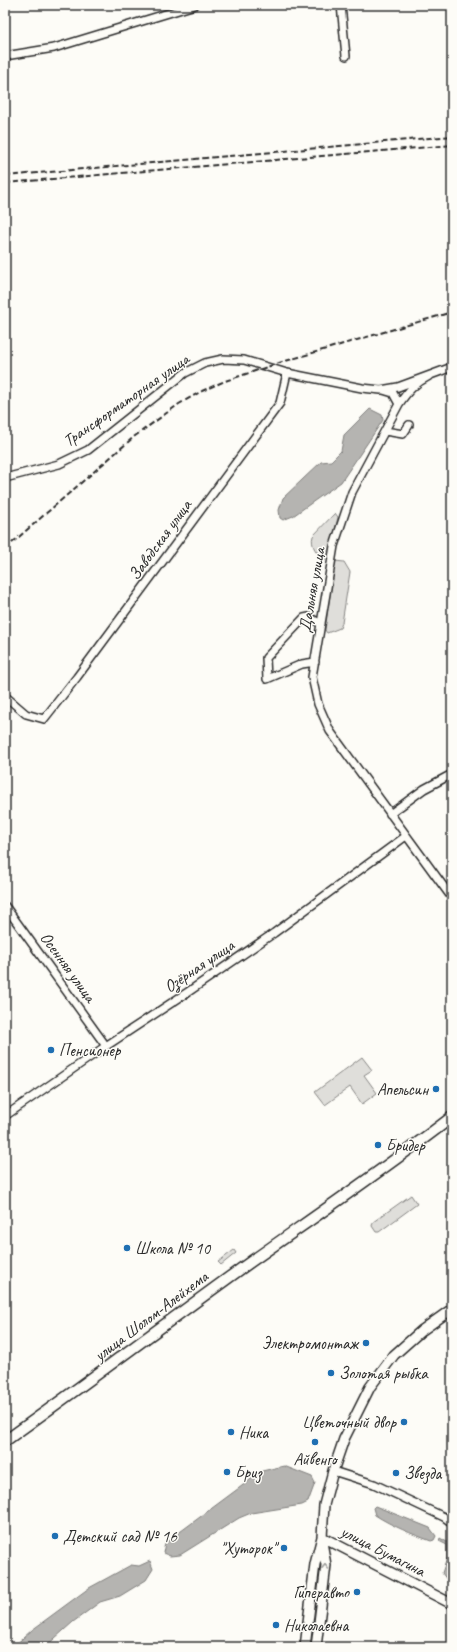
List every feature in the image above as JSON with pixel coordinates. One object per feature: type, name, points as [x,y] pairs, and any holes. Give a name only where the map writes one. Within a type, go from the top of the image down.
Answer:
[{"type":"main road","name":"улица Шолом-Алейхема","points":[[5,1441],[102,1372],[261,1254],[375,1175],[452,1117]]},
{"type":"main road","points":[[305,1647],[315,1564],[322,1537],[324,1505],[344,1438],[370,1388],[387,1364],[406,1344],[452,1309]]},
{"type":"main road","points":[[316,1647],[326,1565],[322,1537]]},
{"type":"main road","name":"улица Бумагина","points":[[322,1537],[452,1604]]},
{"type":"street","points":[[5,56],[54,48],[195,5]]},
{"type":"street","points":[[341,5],[346,56]]},
{"type":"street","name":"Трансформаторная улица","points":[[5,478],[60,464],[88,450],[185,373],[205,363],[224,360],[254,362],[287,373],[362,388],[381,390],[398,387],[452,367]]},
{"type":"street","name":"Заводская улица","points":[[5,696],[26,714],[44,719],[78,677],[280,403],[287,373]]},
{"type":"street","name":"Дальняя улица","points":[[429,376],[413,385],[399,404],[352,492],[334,546],[312,677],[318,704],[330,731],[452,898]]},
{"type":"street","points":[[381,390],[393,393],[399,404]]},
{"type":"street","points":[[385,431],[403,434],[409,425]]},
{"type":"street","points":[[315,662],[302,664],[267,679],[266,658],[293,629],[304,618],[309,617],[321,624]]},
{"type":"street","points":[[390,814],[424,789],[452,774]]},
{"type":"street","name":"Озёрная улица","points":[[5,1116],[274,933],[406,836]]},
{"type":"street","name":"Осенняя улица","points":[[5,906],[106,1046]]},
{"type":"street","points":[[333,1471],[374,1484],[444,1517],[452,1523]]},
{"type":"shaded area","points":[[370,409],[382,415],[383,420],[341,482],[293,516],[283,520],[280,518],[279,510],[283,498],[321,462],[331,461],[341,451],[344,435]]},
{"type":"shaded area","points":[[335,513],[338,517],[328,558],[325,559],[319,555],[313,546],[312,539],[313,536]]},
{"type":"shaded area","points":[[335,561],[344,562],[350,572],[342,623],[340,628],[327,633],[325,630]]},
{"type":"shaded area","points":[[362,1057],[372,1070],[364,1075],[377,1093],[362,1104],[350,1087],[325,1105],[315,1092]]},
{"type":"shaded area","points":[[411,1195],[417,1204],[379,1232],[376,1232],[372,1226],[373,1222]]},
{"type":"shaded area","points":[[234,1250],[236,1253],[221,1265],[218,1262]]},
{"type":"shaded area","points":[[284,1466],[312,1477],[315,1483],[308,1502],[302,1505],[251,1513],[239,1518],[180,1555],[170,1556],[163,1553],[165,1543],[262,1471]]},
{"type":"shaded area","points":[[375,1506],[430,1528],[436,1536],[434,1540],[431,1541],[417,1536],[375,1515],[373,1508]]},
{"type":"shaded area","points":[[440,1538],[452,1545],[452,1587],[442,1573],[447,1558],[447,1545],[439,1541]]},
{"type":"shaded area","points":[[150,1561],[153,1569],[146,1580],[120,1596],[100,1602],[73,1622],[45,1647],[13,1647],[32,1630],[89,1588],[131,1565],[139,1566]]},
{"type":"railway","points":[[5,176],[452,136]]},
{"type":"railway","points":[[5,183],[452,145]]},
{"type":"railway","points":[[5,549],[135,436],[179,404],[202,391],[225,381],[282,362],[452,312]]},
{"type":"place","name":"Пенсионер","points":[[51,1050]]},
{"type":"place","name":"Апельсин","points":[[436,1089]]},
{"type":"place","name":"Бридер","points":[[378,1145]]},
{"type":"place","name":"Школа № 10","points":[[127,1248]]},
{"type":"place","name":"Электромонтаж","points":[[366,1343]]},
{"type":"place","name":"Золотая рыбка","points":[[331,1373]]},
{"type":"place","name":"Цветочный двор","points":[[404,1422]]},
{"type":"place","name":"Ника","points":[[231,1432]]},
{"type":"place","name":"Айвенго","points":[[315,1442]]},
{"type":"place","name":"Бриз","points":[[227,1472]]},
{"type":"place","name":"Звезда","points":[[396,1473]]},
{"type":"place","name":"Детский сад № 16","points":[[55,1536]]},
{"type":"place","name":"\"Хуторок\"","points":[[284,1548]]},
{"type":"place","name":"Гиперавто","points":[[357,1592]]},
{"type":"place","name":"Николаевна","points":[[276,1625]]}]
